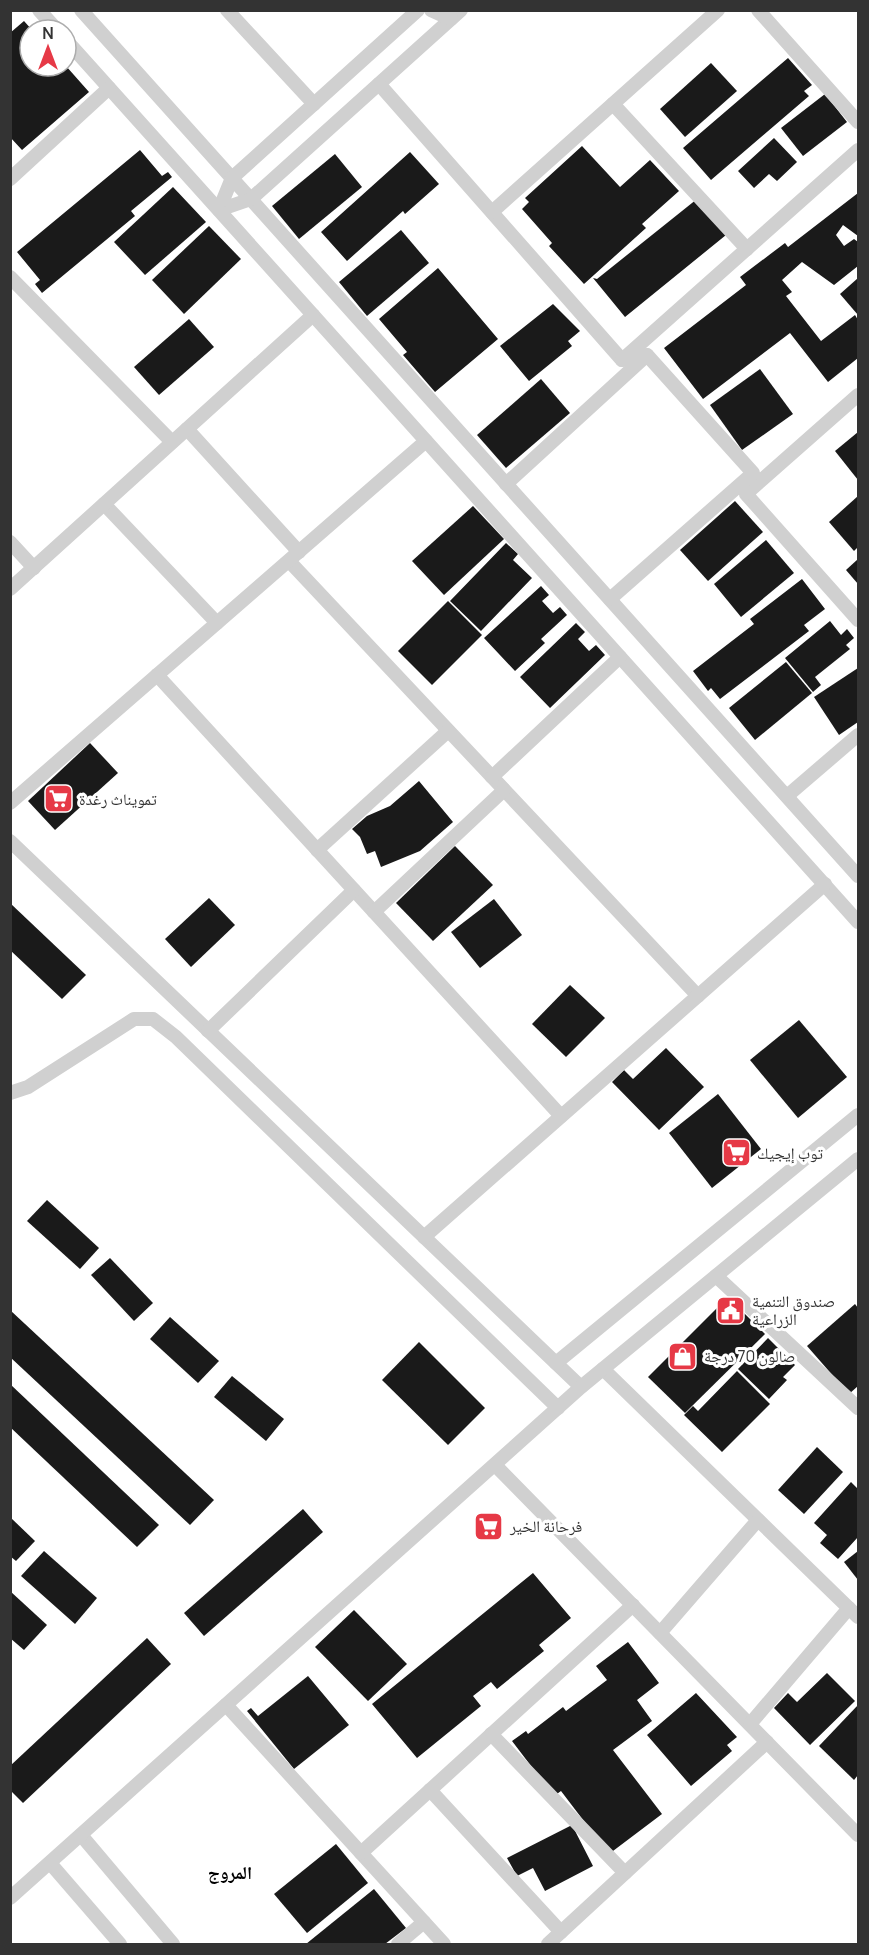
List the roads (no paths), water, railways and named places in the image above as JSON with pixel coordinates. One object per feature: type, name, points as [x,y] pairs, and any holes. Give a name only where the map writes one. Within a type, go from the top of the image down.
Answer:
[{"type":"street","points":[[81,10],[858,876]]},
{"type":"street","points":[[227,10],[314,104]]},
{"type":"street","points":[[219,210],[232,178],[418,10]]},
{"type":"street","points":[[430,10],[454,13]]},
{"type":"street","points":[[492,212],[718,10]]},
{"type":"street","points":[[758,10],[858,122]]},
{"type":"street","points":[[219,210],[251,199],[454,13]]},
{"type":"street","points":[[78,53],[858,922]]},
{"type":"street","points":[[379,84],[622,360]]},
{"type":"street","points":[[10,178],[109,88]]},
{"type":"street","points":[[613,104],[747,249]]},
{"type":"street","points":[[622,360],[858,150]]},
{"type":"street","points":[[10,278],[172,442]]},
{"type":"street","points":[[10,589],[313,315]]},
{"type":"street","points":[[506,484],[647,355]]},
{"type":"street","points":[[622,360],[647,355]]},
{"type":"street","points":[[647,355],[753,472]]},
{"type":"street","points":[[746,494],[858,395]]},
{"type":"street","points":[[187,429],[294,556],[448,730],[698,996]]},
{"type":"street","points":[[10,803],[426,441]]},
{"type":"street","points":[[610,599],[753,472]]},
{"type":"street","points":[[746,494],[753,472]]},
{"type":"street","points":[[746,494],[858,620]]},
{"type":"street","points":[[104,504],[217,623]]},
{"type":"street","points":[[10,542],[34,568]]},
{"type":"street","points":[[492,777],[620,657]]},
{"type":"street","points":[[157,675],[561,1116]]},
{"type":"street","points":[[317,850],[448,730]]},
{"type":"street","points":[[787,796],[858,735]]},
{"type":"street","points":[[374,912],[504,790]]},
{"type":"street","points":[[10,842],[581,1388]]},
{"type":"street","points":[[424,1237],[825,884]]},
{"type":"street","points":[[208,1030],[354,891]]},
{"type":"street","points":[[10,1093],[28,1087],[134,1019],[153,1019],[176,1037],[362,1215],[558,1408]]},
{"type":"street","points":[[556,1363],[858,1114]]},
{"type":"street","points":[[10,1898],[558,1408],[858,1159]]},
{"type":"street","points":[[716,1276],[858,1408]]},
{"type":"street","points":[[603,1369],[854,1613],[750,1724]]},
{"type":"street","points":[[495,1465],[858,1835]]},
{"type":"street","points":[[660,1633],[758,1520]]},
{"type":"street","points":[[361,1853],[633,1605]]},
{"type":"street","points":[[226,1706],[444,1944]]},
{"type":"street","points":[[491,1734],[625,1873]]},
{"type":"street","points":[[548,1944],[767,1742]]},
{"type":"street","points":[[430,1790],[561,1932]]},
{"type":"street","points":[[81,1835],[173,1944]]},
{"type":"street","points":[[50,1863],[120,1944]]},
{"type":"street","points":[[398,1944],[424,1922]]},
{"type":"place","name":"تمويناث رغدة","points":[[58,799]]},
{"type":"place","name":"توب إيجيك","points":[[736,1153]]},
{"type":"place","name":"صندوق التنمية الزراعية","points":[[731,1310]]},
{"type":"place","name":"صالون 70 درجة","points":[[683,1356]]},
{"type":"place","name":"فرحانة الخير","points":[[489,1526]]},
{"type":"district","name":"المروج","points":[[230,1873]]}]
